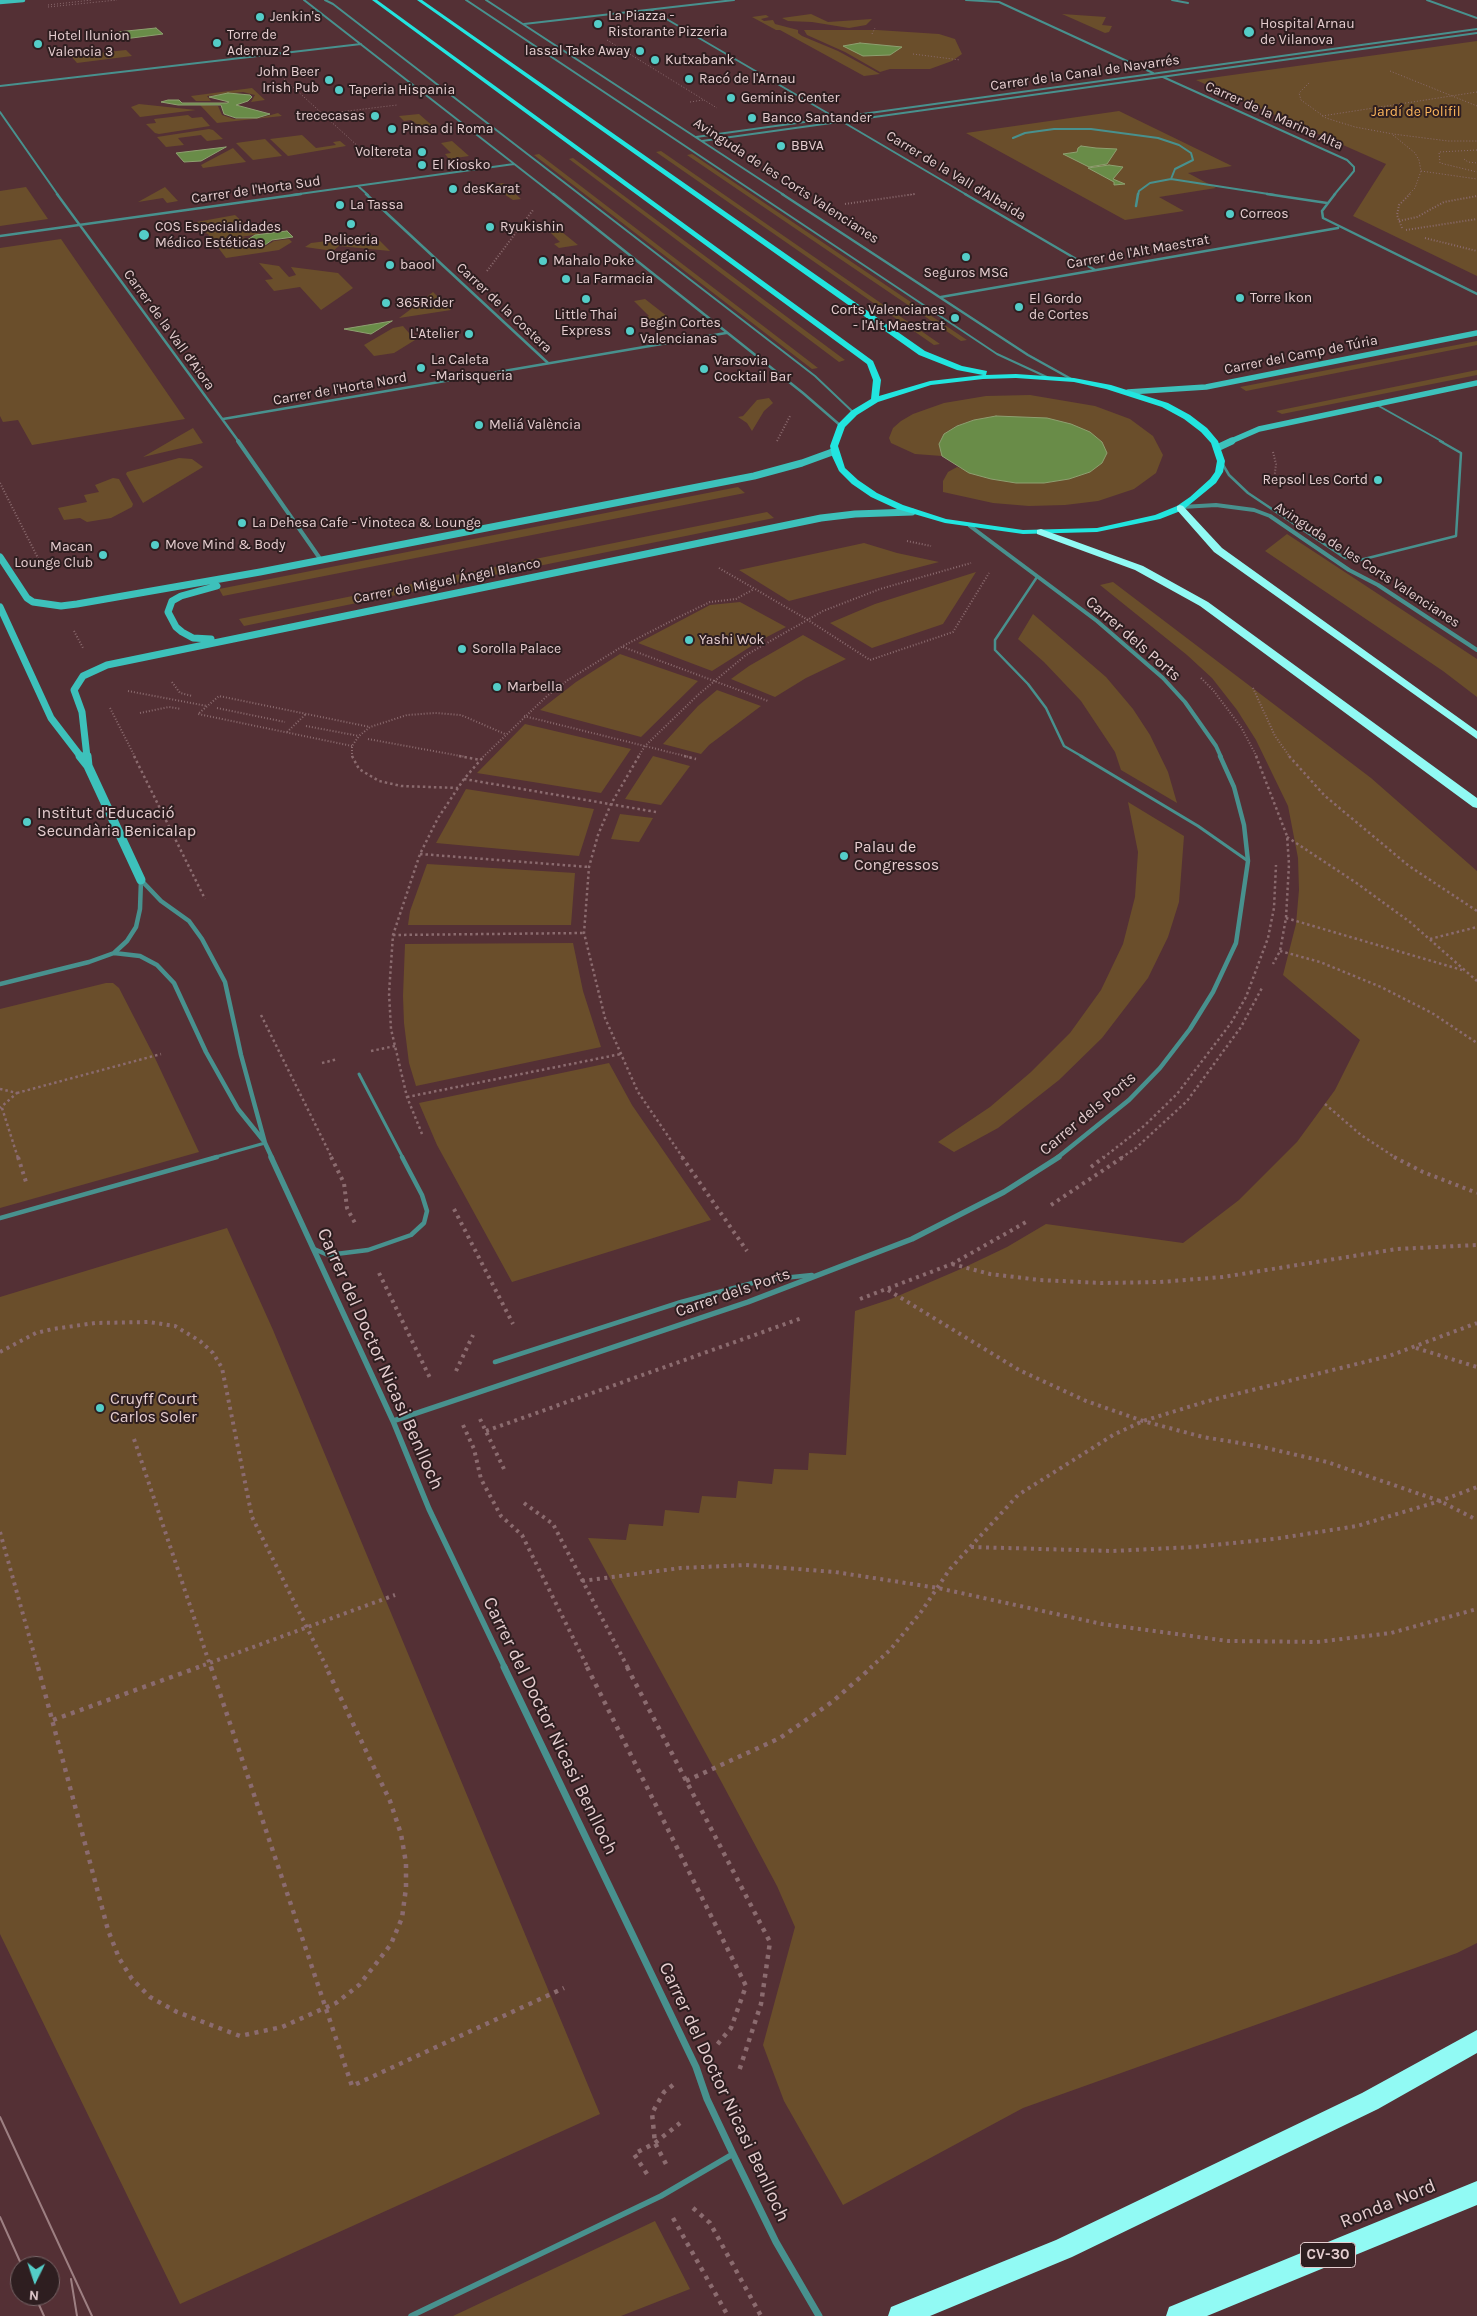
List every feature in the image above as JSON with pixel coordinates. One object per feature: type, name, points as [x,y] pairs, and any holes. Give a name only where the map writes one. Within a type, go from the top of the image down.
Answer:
[{"type":"highway","points":[[1181,508],[1218,550],[1477,736]]},
{"type":"highway","points":[[1041,532],[1139,568],[1204,604],[1477,804]]},
{"type":"highway","points":[[900,2316],[1064,2250],[1370,2101],[1477,2041]]},
{"type":"highway","name":"Ronda Nord","points":[[1178,2316],[1477,2193]]},
{"type":"main road","points":[[374,0],[870,363],[877,380],[875,400]]},
{"type":"main road","points":[[419,0],[922,353],[960,368],[998,376]]},
{"type":"main road","points":[[998,376],[1074,380],[1128,392],[1165,405],[1187,417],[1204,430],[1218,448],[1221,461],[1213,481],[1181,508],[1132,524],[1097,530],[1041,532],[970,526],[912,512],[874,495],[854,482],[842,469],[835,451],[836,436],[854,413],[875,400],[930,383],[998,376]]},
{"type":"street","points":[[0,2],[23,0]]},
{"type":"street","points":[[304,0],[514,164],[842,426]]},
{"type":"street","name":"Avinguda de les Corts Valencianes","points":[[486,0],[1028,355],[1074,380]]},
{"type":"street","points":[[524,24],[734,0]]},
{"type":"street","name":"Carrer de la Marina Alta","points":[[966,0],[1004,4],[1347,160],[1354,167],[1354,171],[1327,203]]},
{"type":"street","points":[[1427,0],[1477,18]]},
{"type":"street","name":"Carrer de la Vall d'Albaida","points":[[651,10],[1095,270]]},
{"type":"street","name":"Carrer de la Canal de Navarrés","points":[[696,137],[1477,29]]},
{"type":"street","name":"Carrer de la Canal de Navarrés","points":[[702,141],[1477,33]]},
{"type":"street","points":[[0,86],[361,44]]},
{"type":"street","name":"Carrer de la Vall d'Aiora","points":[[0,112],[80,225],[223,419],[321,560]]},
{"type":"street","points":[[1013,138],[1024,133],[1054,129],[1091,129],[1158,138],[1179,145],[1191,152],[1193,160],[1175,170],[1170,179]]},
{"type":"street","name":"Carrer de l'Horta Sud","points":[[0,236],[514,164]]},
{"type":"street","points":[[1136,206],[1139,191],[1150,183],[1170,179],[1327,203],[1321,215],[1338,228],[1477,294]]},
{"type":"street","name":"Carrer de la Costera","points":[[358,186],[548,363]]},
{"type":"street","name":"Carrer de l'Alt Maestrat","points":[[940,296],[1338,228]]},
{"type":"street","name":"Carrer de l'Horta Nord","points":[[223,419],[726,333]]},
{"type":"street","name":"Carrer del Camp de Túria","points":[[1128,392],[1206,387],[1477,333]]},
{"type":"street","points":[[1218,448],[1259,429],[1477,384]]},
{"type":"street","points":[[0,557],[27,598],[33,602],[61,606],[260,572],[761,474],[802,463],[835,451]]},
{"type":"street","name":"Avinguda de les Corts Valencianes","points":[[1181,508],[1216,505],[1254,510],[1270,516],[1349,570],[1378,585],[1477,650]]},
{"type":"street","name":"Carrer de Miguel Ángel Blanco","points":[[88,766],[82,712],[74,690],[83,676],[107,665],[821,518],[855,514],[912,512]]},
{"type":"street","name":"Carrer dels Ports","points":[[393,1421],[442,1402],[748,1302],[912,1239],[1004,1192],[1057,1158],[1129,1100],[1160,1068],[1190,1029],[1213,992],[1236,943],[1248,861],[1244,825],[1234,788],[1216,746],[1185,702],[1163,678],[1097,621],[970,526]]},
{"type":"street","points":[[232,638],[208,640],[193,638],[182,632],[176,628],[168,612],[172,601],[192,592],[242,581],[260,572]]},
{"type":"street","name":"Carrer del Doctor Nicasi Benlloch","points":[[0,607],[51,718],[88,766],[141,880],[161,901],[189,920],[202,939],[224,982],[241,1055],[265,1143],[393,1421],[429,1509],[696,2067],[707,2099],[732,2154],[776,2242],[819,2316]]},
{"type":"street","points":[[0,984],[88,962],[114,953],[127,941],[136,927],[140,909],[141,880]]},
{"type":"street","name":"Carrer del Doctor Nicasi Benlloch","points":[[114,953],[140,956],[157,965],[174,983],[206,1052],[238,1109],[265,1143]]},
{"type":"lane","points":[[325,0],[333,4],[815,376],[854,413]]},
{"type":"lane","points":[[466,0],[997,354],[1049,378]]},
{"type":"lane","points":[[1172,0],[1188,3]]},
{"type":"lane","points":[[1221,461],[1239,486],[1255,499],[1345,558],[1355,560],[1456,536],[1461,453],[1376,404]]},
{"type":"lane","points":[[1037,577],[995,640],[995,650],[1028,684],[1049,712],[1064,746],[1198,826],[1248,861]]},
{"type":"lane","points":[[314,1249],[334,1255],[368,1250],[411,1235],[424,1223],[426,1211],[422,1195],[359,1074]]},
{"type":"lane","points":[[0,1218],[265,1143]]},
{"type":"lane","points":[[495,1362],[681,1302],[764,1280],[822,1274]]},
{"type":"lane","points":[[411,2316],[660,2196],[732,2154]]},
{"type":"path","points":[[49,7],[117,0]]},
{"type":"path","points":[[872,34],[875,28]]},
{"type":"path","points":[[606,39],[719,110]]},
{"type":"path","points":[[913,54],[960,60]]},
{"type":"path","points":[[1389,70],[1477,106]]},
{"type":"path","points":[[278,74],[376,162]]},
{"type":"path","points":[[1313,81],[1306,84],[1299,94],[1301,100],[1322,116],[1355,127],[1393,134],[1448,141],[1477,141]]},
{"type":"path","points":[[1313,117],[1477,92]]},
{"type":"path","points":[[316,115],[400,104]]},
{"type":"path","points":[[1393,134],[1415,153],[1419,160],[1421,171],[1415,188],[1400,205],[1397,215],[1402,230],[1410,234]]},
{"type":"path","points":[[1477,150],[1447,150],[1439,152],[1440,163],[1477,172]]},
{"type":"path","points":[[1464,159],[1477,163]]},
{"type":"path","points":[[1421,171],[1477,179]]},
{"type":"path","points":[[842,204],[956,188]]},
{"type":"path","points":[[1399,221],[1417,217],[1444,202],[1477,196]]},
{"type":"path","points":[[486,273],[536,206]]},
{"type":"path","points":[[1402,230],[1477,219]]},
{"type":"path","points":[[1423,238],[1477,251]]},
{"type":"path","points":[[776,447],[779,432],[792,413]]},
{"type":"path","points":[[1271,448],[1276,464],[1276,473],[1272,486]]},
{"type":"path","points":[[0,483],[48,578]]},
{"type":"path","points":[[899,539],[936,547]]},
{"type":"path","points":[[747,1251],[638,1092],[605,1018],[584,933],[589,867],[598,836],[611,804],[645,746],[714,681],[746,655],[823,611],[880,589],[971,563]]},
{"type":"path","points":[[717,567],[808,620],[870,660],[953,632],[989,572]]},
{"type":"path","points":[[422,1134],[407,1097],[391,1029],[389,993],[393,935],[420,854],[438,818],[464,779],[480,760],[524,716],[568,680],[623,646],[710,602],[736,599],[754,589]]},
{"type":"path","points":[[72,628],[85,652]]},
{"type":"path","points":[[623,646],[768,702]]},
{"type":"path","points":[[172,682],[180,693],[192,696]]},
{"type":"path","points":[[1253,688],[1274,736],[1292,760],[1325,796],[1409,866],[1477,911]]},
{"type":"path","points":[[128,691],[208,706]]},
{"type":"path","points":[[352,746],[198,714],[219,696],[370,727]]},
{"type":"path","points":[[108,703],[208,907]]},
{"type":"path","points":[[140,713],[169,707],[181,709]]},
{"type":"path","points":[[217,708],[285,722]]},
{"type":"path","points":[[287,732],[306,714]]},
{"type":"path","points":[[458,788],[401,786],[379,781],[359,769],[352,758],[352,746],[359,736],[370,727],[407,714],[461,715],[481,722],[505,734]]},
{"type":"path","points":[[524,716],[696,759]]},
{"type":"path","points":[[306,726],[359,736]]},
{"type":"path","points":[[368,739],[480,760]]},
{"type":"path","points":[[464,779],[656,812]]},
{"type":"path","points":[[1287,836],[1410,922],[1477,981]]},
{"type":"path","points":[[420,854],[589,867]]},
{"type":"path","points":[[1083,1173],[1144,1126],[1177,1094],[1231,1023],[1246,997],[1268,938],[1274,908],[1276,859]]},
{"type":"path","points":[[1286,918],[1466,971]]},
{"type":"path","points":[[1429,939],[1477,927]]},
{"type":"path","points":[[393,935],[584,933]]},
{"type":"path","points":[[1280,951],[1342,970],[1381,987],[1432,1013],[1477,1043]]},
{"type":"path","points":[[1052,1205],[1136,1148],[1187,1101],[1241,1027],[1263,986]]},
{"type":"path","points":[[259,1011],[344,1183],[348,1208],[433,1383]]},
{"type":"path","points":[[29,1190],[1,1108],[17,1093],[161,1054]]},
{"type":"path","points":[[407,1097],[621,1054]]},
{"type":"path","points":[[0,1089],[17,1093]]},
{"type":"path","points":[[1325,1104],[1361,1136],[1389,1154],[1424,1172],[1477,1193]]},
{"type":"path","points":[[452,1206],[513,1324]]},
{"type":"path","points":[[860,1299],[888,1290],[952,1264],[1028,1221]]},
{"type":"path","points":[[952,1264],[990,1274],[1040,1280],[1101,1283],[1160,1282],[1223,1278],[1397,1249],[1477,1245]]},
{"type":"path","points":[[888,1290],[1019,1370],[1086,1401],[1143,1421],[1203,1437],[1258,1446],[1327,1462],[1440,1501],[1477,1520]]},
{"type":"path","points":[[486,1431],[802,1318]]},
{"type":"path","points":[[0,1352],[36,1333],[73,1326],[119,1321],[149,1322],[175,1326],[200,1340],[213,1353],[222,1368],[252,1517],[259,1534],[290,1591],[390,1801],[401,1834],[406,1863],[406,1888],[402,1918],[391,1944],[359,1985],[325,2009],[282,2027],[240,2036],[177,2012],[150,1997],[132,1979],[118,1958],[108,1930],[53,1720],[0,1532]]},
{"type":"path","points":[[686,1781],[780,1738],[832,1702],[890,1650],[921,1612],[950,1569],[1018,1496],[1071,1460],[1113,1435],[1143,1421],[1208,1401],[1416,1348],[1477,1323]]},
{"type":"path","points":[[452,1378],[473,1335]]},
{"type":"path","points":[[1416,1348],[1477,1367]]},
{"type":"path","points":[[478,1416],[504,1469]]},
{"type":"path","points":[[462,1424],[474,1449],[481,1478],[501,1516],[522,1535],[746,1986],[731,2028],[722,2040]]},
{"type":"path","points":[[134,1439],[352,2086],[564,1988]]},
{"type":"path","points":[[971,1547],[1112,1551],[1194,1547],[1274,1539],[1357,1526],[1440,1501],[1477,1486]]},
{"type":"path","points":[[524,1503],[553,1524],[770,1942],[761,2004],[739,2071]]},
{"type":"path","points":[[582,1581],[682,1568],[746,1566],[835,1572],[938,1588],[1102,1624],[1228,1641],[1316,1642],[1391,1633],[1477,1608]]},
{"type":"path","points":[[53,1720],[396,1595]]},
{"type":"path","points":[[664,2092],[652,2113],[655,2143],[670,2173]]},
{"type":"path","points":[[650,2179],[634,2154],[655,2143],[680,2123]]},
{"type":"path","points":[[693,2208],[710,2223],[761,2316]]},
{"type":"path","points":[[669,2210],[728,2316]]},
{"type":"green space","points":[[811,14],[828,22],[872,19],[866,25],[849,28],[812,22],[788,21],[782,18]]},
{"type":"green space","points":[[1062,14],[1106,17],[1102,25],[1112,26],[1109,32],[1105,33]]},
{"type":"green space","points":[[766,15],[769,17],[761,19],[764,21],[773,20],[775,24],[798,30],[798,33],[802,36],[838,51],[880,74],[864,76],[780,30],[776,30],[752,17]]},
{"type":"green space","points":[[804,30],[877,30],[939,34],[955,39],[962,54],[952,61],[930,69],[890,69],[880,72],[845,52],[807,35]]},
{"type":"green space","name":"Jardí de Polifil","points":[[1477,41],[1477,276],[1353,216],[1386,164],[1196,80]]},
{"type":"green space","points":[[126,50],[132,56],[77,63],[71,56]]},
{"type":"green space","points":[[252,88],[265,100],[251,102],[255,95],[243,92],[207,96],[211,101],[196,101],[191,96]]},
{"type":"green space","points":[[139,104],[196,110],[140,117],[131,107]]},
{"type":"green space","points":[[200,105],[218,106],[222,115],[234,119],[260,118],[278,113],[282,116],[217,123]]},
{"type":"green space","points":[[1119,111],[1232,166],[1188,173],[1216,188],[1159,197],[1184,211],[1125,220],[966,133]]},
{"type":"green space","points":[[419,114],[435,128],[425,130],[411,120],[404,121],[399,116]]},
{"type":"green space","points":[[188,115],[192,118],[202,117],[210,126],[159,134],[155,133],[146,124],[156,123],[154,119]]},
{"type":"green space","points":[[213,130],[223,139],[207,141],[201,135],[178,138],[184,145],[166,147],[157,137]]},
{"type":"green space","points":[[302,135],[316,148],[336,145],[333,142],[340,141],[346,146],[288,156],[270,139]]},
{"type":"green space","points":[[265,139],[282,156],[253,160],[236,143]]},
{"type":"green space","points":[[452,141],[469,156],[449,159],[445,154],[451,153],[441,143]]},
{"type":"green space","points":[[233,148],[246,162],[203,168],[201,165]]},
{"type":"green space","points":[[661,151],[940,344],[934,345],[656,152]]},
{"type":"green space","points":[[539,154],[818,368],[812,369],[534,155]]},
{"type":"green space","points":[[692,154],[967,340],[961,341],[687,155]]},
{"type":"green space","points":[[573,158],[845,360],[839,362],[569,159]]},
{"type":"green space","points":[[503,183],[521,199],[513,200],[498,190],[489,191],[484,186]]},
{"type":"green space","points":[[26,187],[48,219],[0,226],[0,191]]},
{"type":"green space","points":[[165,187],[178,201],[167,203],[163,198],[138,202]]},
{"type":"green space","points":[[235,215],[249,228],[260,234],[240,237],[247,238],[242,243],[266,246],[274,241],[289,239],[292,242],[279,250],[226,258],[208,234],[197,230],[191,223]]},
{"type":"green space","points":[[557,228],[578,245],[559,248],[554,244],[560,242],[547,229]]},
{"type":"green space","points":[[374,235],[390,251],[339,246],[333,251],[305,247],[311,243]]},
{"type":"green space","points":[[61,239],[185,419],[32,445],[18,420],[3,422],[0,416],[0,248]]},
{"type":"green space","points":[[259,263],[279,266],[289,277],[296,275],[291,267],[338,273],[353,288],[321,310],[300,287],[274,291],[265,280],[273,279]]},
{"type":"green space","points":[[433,292],[451,310],[399,318],[419,303]]},
{"type":"green space","points":[[645,299],[672,320],[650,324],[643,318],[649,316],[634,301]]},
{"type":"green space","points":[[403,326],[415,340],[394,353],[374,356],[364,345],[393,328]]},
{"type":"green space","points":[[1477,341],[1477,345],[1246,391],[1240,387]]},
{"type":"green space","points":[[1477,370],[1477,375],[1282,414],[1276,411]]},
{"type":"green space","points":[[1030,395],[1095,406],[1130,419],[1153,436],[1163,455],[1156,473],[1134,489],[1098,501],[1065,505],[1029,506],[993,503],[943,492],[943,481],[948,472],[957,467],[991,479],[1016,483],[1044,483],[1069,479],[996,416],[956,426],[944,434],[939,444],[942,456],[915,454],[891,443],[889,438],[893,428],[901,421],[913,414],[944,403],[986,396]]},
{"type":"green space","points":[[769,398],[773,403],[764,411],[752,431],[747,423],[738,417],[743,416],[757,400]]},
{"type":"green space","points":[[193,428],[203,443],[143,457],[179,436]]},
{"type":"green space","points":[[179,458],[192,459],[203,467],[143,503],[126,474],[127,472]]},
{"type":"green space","points":[[113,478],[119,479],[133,504],[132,507],[111,518],[87,522],[80,518],[64,520],[58,508],[87,502],[84,495],[99,492],[95,485]]},
{"type":"green space","points":[[738,487],[745,493],[223,596],[219,589]]},
{"type":"green space","points":[[767,512],[774,518],[244,626],[239,619]]},
{"type":"green space","points":[[1287,534],[1477,659],[1477,697],[1443,671],[1265,551]]},
{"type":"green space","points":[[864,543],[897,553],[939,562],[789,601],[739,570]]},
{"type":"green space","points":[[976,572],[943,624],[872,648],[830,623],[875,604]]},
{"type":"green space","points":[[1113,582],[1371,778],[1477,871],[1477,1943],[1457,1953],[1023,2108],[843,2205],[784,2101],[763,2045],[795,1927],[777,1886],[588,1538],[626,1540],[629,1524],[663,1526],[665,1510],[699,1513],[702,1496],[736,1498],[738,1481],[772,1484],[774,1469],[808,1470],[809,1453],[846,1455],[855,1311],[891,1299],[963,1268],[1007,1247],[1046,1224],[1183,1243],[1239,1200],[1297,1142],[1335,1090],[1360,1040],[1283,975],[1296,924],[1299,890],[1298,858],[1288,806],[1256,740],[1237,710],[1212,678],[1187,655],[1100,585]]},
{"type":"green space","points":[[740,602],[786,627],[761,640],[712,671],[638,643],[710,605]]},
{"type":"green space","points":[[1033,614],[1106,677],[1133,709],[1150,735],[1168,772],[1177,803],[1121,770],[1115,752],[1081,701],[1044,662],[1018,639]]},
{"type":"green space","points":[[803,635],[846,659],[806,678],[775,697],[731,679],[749,666]]},
{"type":"green space","points":[[620,654],[698,681],[641,737],[540,710],[576,682]]},
{"type":"green space","points":[[717,690],[761,706],[709,745],[701,754],[663,744],[698,706]]},
{"type":"green space","points":[[525,724],[631,749],[601,793],[477,773]]},
{"type":"green space","points":[[653,756],[690,766],[661,805],[625,799]]},
{"type":"green space","points":[[466,789],[594,809],[579,856],[436,843]]},
{"type":"green space","points":[[1128,802],[1184,836],[1179,902],[1168,937],[1148,978],[1102,1038],[1059,1080],[998,1128],[954,1152],[938,1142],[990,1107],[1031,1072],[1070,1033],[1101,990],[1123,944],[1135,897],[1138,852]]},
{"type":"green space","points":[[620,814],[653,818],[639,842],[611,839]]},
{"type":"green space","points":[[427,864],[575,873],[571,925],[408,925],[410,911]]},
{"type":"green space","points":[[573,943],[583,991],[601,1047],[416,1086],[409,1063],[404,1023],[405,944]]},
{"type":"green space","points":[[106,983],[113,983],[119,988],[154,1056],[199,1152],[0,1208],[0,1009]]},
{"type":"green space","points":[[609,1063],[632,1105],[711,1220],[512,1282],[437,1145],[419,1103]]},
{"type":"green space","points":[[227,1228],[273,1330],[600,2114],[180,2304],[0,1934],[0,1297]]},
{"type":"green space","points":[[655,2221],[690,2289],[621,2316],[453,2316]]},
{"type":"shaded area","points":[[156,28],[163,34],[124,39],[117,32]]},
{"type":"shaded area","points":[[860,43],[902,47],[890,55],[863,56],[843,46]]},
{"type":"shaded area","points":[[228,93],[250,95],[252,97],[248,101],[236,105],[270,114],[257,118],[236,118],[224,114],[221,105],[178,105],[161,102],[179,100],[182,103],[227,103],[229,102],[209,97]]},
{"type":"shaded area","points":[[1081,146],[1117,149],[1107,164],[1089,167],[1063,154],[1077,152]]},
{"type":"shaded area","points":[[226,147],[201,161],[184,162],[176,153]]},
{"type":"shaded area","points":[[1109,165],[1123,167],[1113,179],[1125,184],[1114,185],[1114,182],[1088,168]]},
{"type":"shaded area","points":[[287,231],[293,237],[272,240],[265,245],[244,242],[255,235]]},
{"type":"shaded area","points":[[392,321],[371,334],[344,329]]},
{"type":"shaded area","points":[[996,416],[1047,418],[1071,424],[1090,432],[1102,442],[1107,453],[1102,463],[1090,472],[1069,479],[1044,483],[1016,483],[991,479],[969,473],[942,456],[939,444],[944,434],[957,426],[974,420]]},
{"type":"tram line","points":[[0,2117],[92,2316]]},
{"type":"tram line","points":[[0,2217],[18,2256]]},
{"type":"tram line","points":[[71,2279],[77,2316]]},
{"type":"tram line","points":[[40,2306],[44,2316]]},
{"type":"place","name":"Jenkin's","points":[[260,17]]},
{"type":"place","name":"La Piazza - Ristorante Pizzeria","points":[[598,24]]},
{"type":"place","name":"Hospital Arnau de Vilanova","points":[[1249,32]]},
{"type":"place","name":"Torre de Ademuz 2","points":[[217,43]]},
{"type":"place","name":"Hotel Ilunion Valencia 3","points":[[38,44]]},
{"type":"place","name":"lassal Take Away","points":[[640,51]]},
{"type":"place","name":"Kutxabank","points":[[655,60]]},
{"type":"place","name":"Racó de l'Arnau","points":[[689,79]]},
{"type":"place","name":"John Beer Irish Pub","points":[[329,80]]},
{"type":"place","name":"Taperia Hispania","points":[[339,90]]},
{"type":"place","name":"Geminis Center","points":[[731,98]]},
{"type":"place","name":"trececasas","points":[[375,116]]},
{"type":"place","name":"Banco Santander","points":[[752,118]]},
{"type":"place","name":"Pinsa di Roma","points":[[392,129]]},
{"type":"place","name":"BBVA","points":[[781,146]]},
{"type":"place","name":"Voltereta","points":[[422,152]]},
{"type":"place","name":"El Kiosko","points":[[422,165]]},
{"type":"place","name":"desKarat","points":[[453,189]]},
{"type":"place","name":"La Tassa","points":[[340,205]]},
{"type":"place","name":"Correos","points":[[1230,214]]},
{"type":"place","name":"Peliceria Organic","points":[[351,224]]},
{"type":"place","name":"Ryukishin","points":[[490,227]]},
{"type":"place","name":"COS Especialidades Médico Estéticas","points":[[144,235]]},
{"type":"place","name":"Seguros MSG","points":[[966,257]]},
{"type":"place","name":"Mahalo Poke","points":[[543,261]]},
{"type":"place","name":"baool","points":[[390,265]]},
{"type":"place","name":"La Farmacia","points":[[566,279]]},
{"type":"place","name":"Torre Ikon","points":[[1240,298]]},
{"type":"place","name":"Little Thai Express","points":[[586,299]]},
{"type":"place","name":"365Rider","points":[[386,303]]},
{"type":"place","name":"El Gordo de Cortes","points":[[1019,307]]},
{"type":"place","name":"Corts Valencianes - l'Alt Maestrat","points":[[955,318]]},
{"type":"place","name":"Begin Cortes Valencianas","points":[[630,331]]},
{"type":"place","name":"L'Atelier","points":[[469,334]]},
{"type":"place","name":"La Caleta -Marisqueria","points":[[421,368]]},
{"type":"place","name":"Varsovia Cocktail Bar","points":[[704,369]]},
{"type":"place","name":"Meliá València","points":[[479,425]]},
{"type":"place","name":"Repsol Les Cortd","points":[[1378,480]]},
{"type":"place","name":"La Dehesa Cafe - Vinoteca & Lounge","points":[[242,523]]},
{"type":"place","name":"Move Mind & Body","points":[[155,545]]},
{"type":"place","name":"Macan Lounge Club","points":[[103,555]]},
{"type":"place","name":"Yashi Wok","points":[[689,640]]},
{"type":"place","name":"Sorolla Palace","points":[[462,649]]},
{"type":"place","name":"Marbella","points":[[497,687]]},
{"type":"place","name":"Institut d'Educació Secundària Benicalap","points":[[27,822]]},
{"type":"place","name":"Palau de Congressos","points":[[844,856]]},
{"type":"place","name":"Cruyff Court Carlos Soler","points":[[100,1408]]}]
